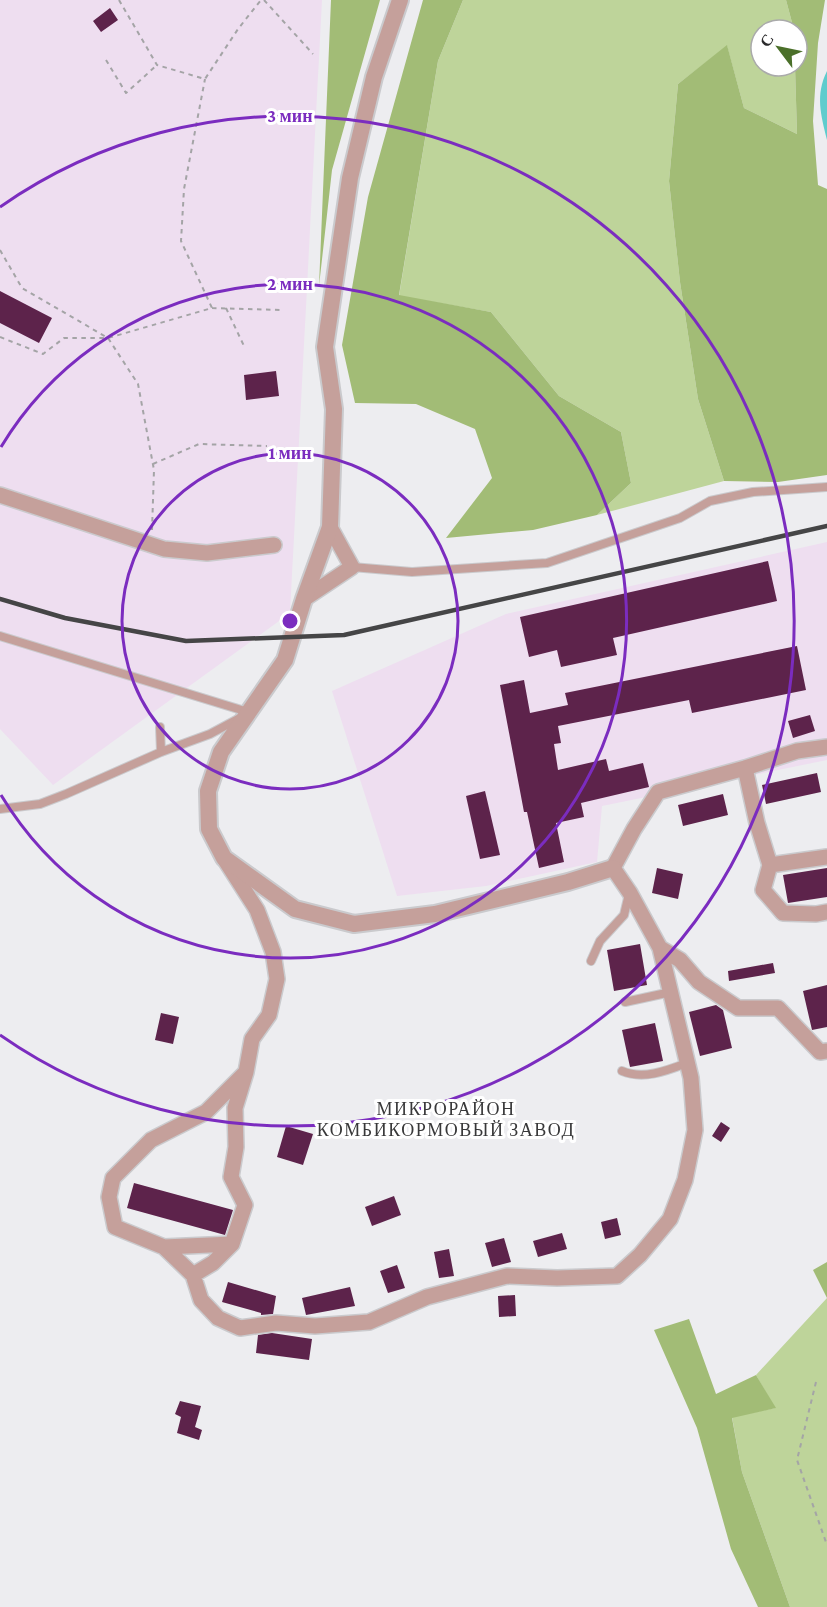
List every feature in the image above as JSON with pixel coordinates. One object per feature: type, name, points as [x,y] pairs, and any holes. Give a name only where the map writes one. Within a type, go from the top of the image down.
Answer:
[{"type":"street","points":[[193,1275],[213,1263],[232,1244],[245,1205],[231,1177],[236,1147],[235,1108],[246,1072],[252,1039],[268,1015],[277,980],[273,952],[257,910],[224,858],[209,829],[208,791],[221,752],[285,660],[330,527],[334,410],[325,347],[352,167],[374,77],[400,0]]},
{"type":"street","points":[[0,495],[164,549],[207,553],[274,545]]},
{"type":"street","points":[[304,599],[352,567],[330,527]]},
{"type":"street","points":[[224,858],[295,909],[354,924],[435,914],[568,882],[613,868],[634,829],[658,792],[797,751],[827,747]]},
{"type":"street","points":[[745,768],[757,824],[770,865],[763,890],[783,913],[827,912]]},
{"type":"street","points":[[770,865],[827,856]]},
{"type":"street","points":[[246,1072],[206,1112],[151,1140],[113,1178],[109,1197],[116,1227],[164,1247],[193,1275],[201,1300],[218,1318],[240,1328],[276,1323],[315,1326],[369,1322],[426,1297],[507,1276],[557,1278],[617,1276],[640,1255],[670,1219],[685,1180],[695,1130],[691,1078],[682,1032],[660,948],[630,893],[613,868]]},
{"type":"street","points":[[660,948],[680,960],[699,982],[738,1008],[778,1008],[820,1052],[827,1051]]},
{"type":"street","points":[[164,1247],[232,1244]]},
{"type":"lane","points":[[352,567],[412,572],[547,562],[680,518],[710,501],[753,492],[827,487]]},
{"type":"lane","points":[[0,636],[249,713]]},
{"type":"lane","points":[[0,809],[40,804],[66,794],[161,752],[210,734],[249,713]]},
{"type":"lane","points":[[160,727],[161,752]]},
{"type":"lane","points":[[210,734],[221,752]]},
{"type":"lane","points":[[591,961],[600,941],[624,915],[630,893]]},
{"type":"lane","points":[[625,1002],[671,992]]},
{"type":"lane","points":[[622,1071],[632,1075],[662,1072],[687,1064]]},
{"type":"path","points":[[119,0],[157,65],[205,79]]},
{"type":"path","points":[[212,308],[181,241],[184,189],[205,79],[238,29],[262,0],[313,54]]},
{"type":"path","points":[[106,60],[126,93],[157,65]]},
{"type":"path","points":[[0,250],[22,288],[108,338],[138,384],[153,464],[152,545]]},
{"type":"path","points":[[0,337],[42,354],[64,338],[108,338],[212,308],[280,310]]},
{"type":"path","points":[[226,308],[244,346]]},
{"type":"path","points":[[153,464],[199,444],[267,446]]},
{"type":"path","points":[[816,1383],[797,1460],[827,1545]]},
{"type":"shaded area","points":[[0,0],[322,0],[290,613],[53,785],[0,729]]},
{"type":"shaded area","points":[[827,542],[827,760],[602,806],[597,862],[486,886],[397,896],[332,691],[506,614]]},
{"type":"green space","points":[[331,0],[380,0],[332,170],[319,286]]},
{"type":"green space","points":[[423,0],[463,0],[438,61],[399,295],[491,312],[559,396],[621,432],[631,483],[597,515],[533,530],[446,538],[492,478],[475,429],[416,404],[355,403],[342,345],[368,197]]},
{"type":"green space","points":[[463,0],[786,0],[791,18],[749,18],[749,78],[795,78],[797,134],[744,108],[727,46],[678,84],[669,181],[680,282],[698,399],[724,481],[597,515],[631,483],[621,432],[559,396],[491,312],[399,296],[438,61]]},
{"type":"green space","points":[[786,0],[825,0],[818,43],[813,121],[818,185],[827,189],[827,475],[778,482],[724,481],[698,399],[680,282],[669,181],[678,84],[727,45],[744,108],[797,134],[795,78],[809,78],[809,18],[791,18]]},
{"type":"green space","points":[[827,1262],[827,1298],[813,1270]]},
{"type":"green space","points":[[827,1298],[827,1607],[790,1607],[742,1472],[732,1417],[775,1408],[756,1375]]},
{"type":"green space","points":[[689,1319],[716,1394],[756,1375],[776,1408],[732,1418],[742,1472],[790,1607],[758,1607],[731,1549],[697,1428],[654,1330]]},
{"type":"water","points":[[827,71],[827,140],[820,97]]},
{"type":"building","points":[[110,8],[118,20],[101,32],[93,21]]},
{"type":"building","points":[[0,291],[52,318],[39,343],[0,323]]},
{"type":"building","points":[[276,371],[279,396],[246,400],[244,375]]},
{"type":"building","points":[[768,561],[777,601],[613,638],[617,655],[561,667],[557,650],[529,657],[520,617]]},
{"type":"building","points":[[797,646],[806,690],[692,713],[689,700],[558,726],[561,743],[554,744],[558,770],[606,759],[609,771],[643,763],[649,787],[581,803],[584,817],[556,823],[564,862],[539,868],[527,812],[524,812],[500,685],[524,680],[530,713],[568,705],[565,693]]},
{"type":"building","points":[[810,715],[815,731],[793,738],[788,721]]},
{"type":"building","points":[[817,773],[821,792],[766,804],[762,785]]},
{"type":"building","points":[[485,791],[500,855],[480,859],[466,796]]},
{"type":"building","points":[[723,794],[728,815],[683,826],[678,805]]},
{"type":"building","points":[[657,868],[683,874],[678,899],[652,893]]},
{"type":"building","points":[[827,868],[827,897],[788,903],[783,875]]},
{"type":"building","points":[[640,944],[647,985],[614,991],[607,950]]},
{"type":"building","points":[[773,963],[775,973],[729,981],[728,971]]},
{"type":"building","points":[[827,985],[827,1027],[812,1030],[803,991]]},
{"type":"building","points":[[716,1005],[723,1010],[732,1048],[700,1056],[689,1012]]},
{"type":"building","points":[[161,1013],[179,1017],[173,1044],[155,1040]]},
{"type":"building","points":[[655,1023],[663,1061],[630,1067],[622,1030]]},
{"type":"building","points":[[721,1122],[730,1128],[721,1142],[712,1136]]},
{"type":"building","points":[[286,1126],[313,1134],[303,1165],[277,1157]]},
{"type":"building","points":[[134,1183],[233,1210],[225,1235],[127,1208]]},
{"type":"building","points":[[394,1196],[401,1215],[372,1226],[365,1207]]},
{"type":"building","points":[[617,1218],[621,1235],[605,1239],[601,1222]]},
{"type":"building","points":[[562,1233],[567,1249],[538,1257],[533,1241]]},
{"type":"building","points":[[504,1238],[511,1262],[492,1267],[485,1243]]},
{"type":"building","points":[[449,1249],[454,1276],[439,1278],[434,1252]]},
{"type":"building","points":[[397,1265],[405,1288],[388,1293],[380,1271]]},
{"type":"building","points":[[228,1282],[276,1296],[273,1314],[261,1315],[261,1313],[222,1302]]},
{"type":"building","points":[[350,1287],[355,1306],[306,1315],[302,1298]]},
{"type":"building","points":[[515,1295],[516,1316],[499,1317],[498,1296]]},
{"type":"building","points":[[272,1333],[312,1339],[309,1360],[256,1353],[258,1335]]},
{"type":"building","points":[[180,1401],[201,1406],[195,1427],[202,1430],[199,1440],[177,1433],[181,1417],[175,1414]]},
{"type":"railway","points":[[0,599],[65,618],[186,641],[344,635],[827,526]]},
{"type":"district","name":"МИКРОРАЙОН КОМБИКОРМОВЫЙ ЗАВОД","points":[[446,1119]]}]
